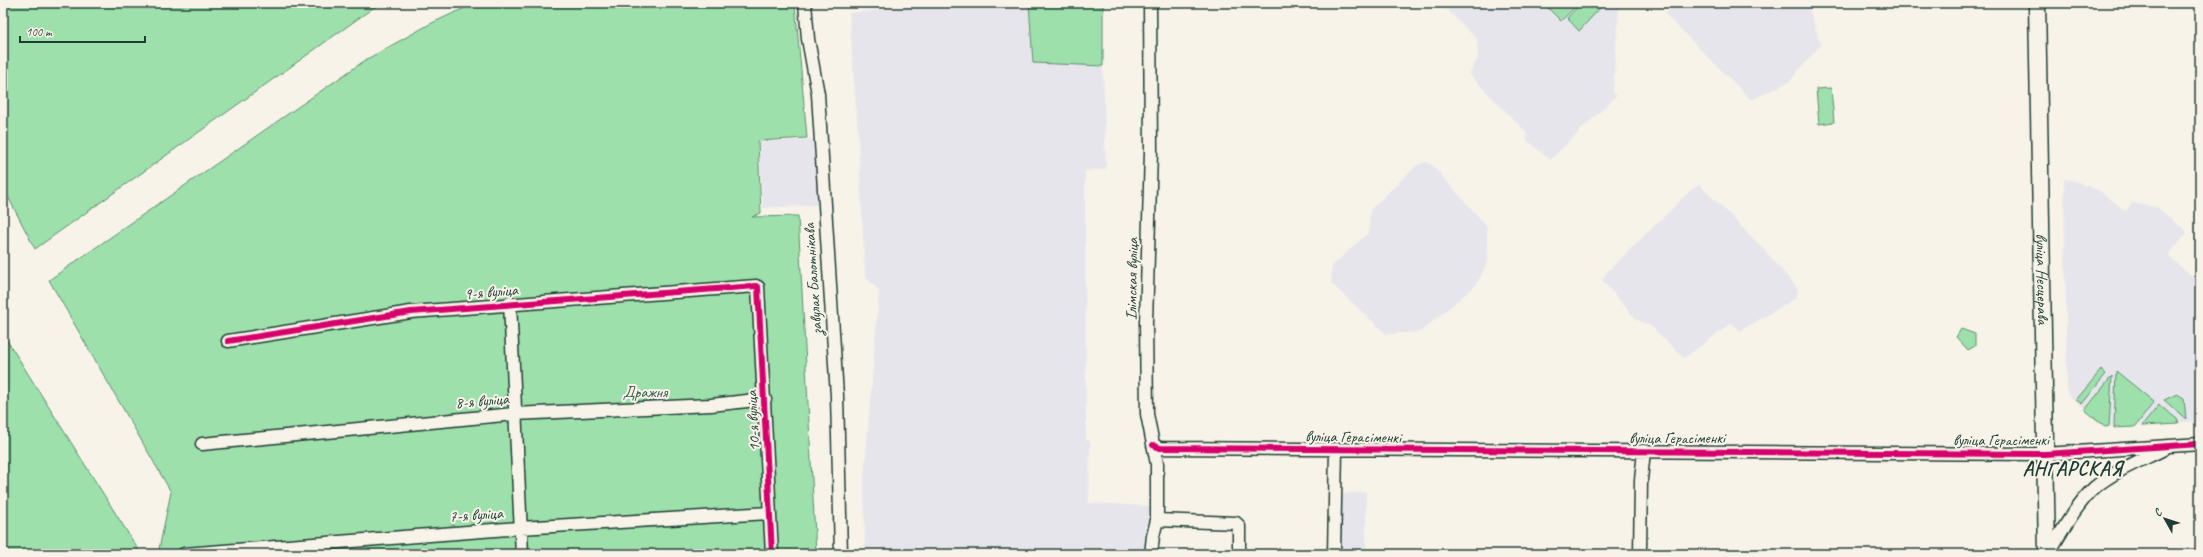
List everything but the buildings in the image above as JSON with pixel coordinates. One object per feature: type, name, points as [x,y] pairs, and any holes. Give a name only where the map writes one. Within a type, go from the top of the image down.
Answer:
[{"type":"main road","name":"вуліца Несцерава","points":[[2036,3],[2048,554]]},
{"type":"street","name":"завулак Балотнікава","points":[[805,3],[808,39],[818,94],[837,396],[842,554]]},
{"type":"street","name":"Ілімская вуліца","points":[[1150,3],[1151,152],[1146,322],[1147,414],[1157,464],[1157,520],[1152,536],[1151,554]]},
{"type":"street","name":"9-я вуліца","points":[[228,341],[411,312],[510,303],[758,287]]},
{"type":"street","name":"10-я вуліца","points":[[758,287],[772,554]]},
{"type":"street","points":[[510,303],[514,414],[522,554]]},
{"type":"street","name":"8-я вуліца","points":[[202,444],[514,414],[711,405],[765,398]]},
{"type":"street","name":"вуліца Герасіменкі","points":[[1153,445],[1160,448],[2045,454],[2200,444]]},
{"type":"street","points":[[2048,554],[2081,503],[2094,488],[2114,474],[2170,447]]},
{"type":"street","points":[[1334,554],[1336,449]]},
{"type":"street","points":[[1640,554],[1641,480],[1644,451]]},
{"type":"street","name":"7-я вуліца","points":[[184,554],[520,528],[770,513]]},
{"type":"street","points":[[1157,520],[1233,521],[1239,526],[1239,554]]},
{"type":"shaded area","points":[[955,3],[1029,3],[1033,63],[1103,66],[1106,169],[1085,171],[1086,440],[1090,441],[1089,503],[1150,506],[1148,519],[1152,519],[1152,526],[1147,526],[1147,554],[865,554],[864,479],[879,291],[865,276],[858,134],[849,13]]},
{"type":"shaded area","points":[[1440,3],[1617,3],[1619,5],[1613,92],[1617,95],[1550,160],[1527,140],[1526,132],[1469,74],[1478,58],[1477,39]]},
{"type":"shaded area","points":[[1676,3],[1807,3],[1821,45],[1789,82],[1751,100],[1665,14]]},
{"type":"shaded area","points":[[815,139],[818,205],[763,208],[759,142]]},
{"type":"shaded area","points":[[1426,162],[1432,165],[1487,226],[1488,262],[1475,286],[1420,332],[1386,334],[1331,283],[1332,266],[1369,232],[1370,210],[1417,165]]},
{"type":"shaded area","points":[[2064,179],[2075,181],[2100,191],[2126,211],[2132,203],[2157,207],[2187,232],[2168,256],[2200,282],[2200,421],[2107,427],[2067,394]]},
{"type":"shaded area","points":[[1700,185],[1758,243],[1798,289],[1796,298],[1740,331],[1732,323],[1684,358],[1652,327],[1636,319],[1602,280],[1607,272],[1692,189]]},
{"type":"shaded area","points":[[1366,492],[1366,554],[1340,554],[1341,494]]},
{"type":"green space","points":[[3,3],[386,3],[373,8],[35,249],[3,187]]},
{"type":"green space","name":"Дражня","points":[[475,3],[795,3],[807,138],[758,141],[761,213],[752,217],[798,216],[816,554],[158,554],[171,492],[49,280],[367,59],[430,24]]},
{"type":"green space","points":[[903,3],[955,3],[904,6]]},
{"type":"green space","points":[[1029,3],[1103,3],[1103,66],[1033,63]]},
{"type":"green space","points":[[1543,3],[1579,3],[1561,21]]},
{"type":"green space","points":[[1581,3],[1597,3],[1601,7],[1579,31],[1567,18]]},
{"type":"green space","points":[[1831,88],[1834,122],[1819,124],[1816,89]]},
{"type":"green space","points":[[1961,329],[1975,334],[1975,346],[1968,350],[1956,337]]},
{"type":"green space","points":[[3,334],[141,554],[3,554]]},
{"type":"green space","points":[[2101,370],[2106,374],[2082,404],[2076,400]]},
{"type":"green space","points":[[2116,371],[2154,402],[2135,427],[2114,428]]},
{"type":"green space","points":[[2112,376],[2109,426],[2106,427],[2085,410]]},
{"type":"green space","points":[[2177,394],[2184,398],[2186,419],[2164,400]]},
{"type":"green space","points":[[2159,405],[2177,419],[2179,424],[2142,426]]},
{"type":"cycle path","points":[[228,341],[411,312],[756,286],[758,287],[772,554]]},
{"type":"cycle path","points":[[1153,445],[1160,448],[2045,454],[2200,444]]},
{"type":"district","name":"АНГАРСКАЯ","points":[[2073,468]]}]
